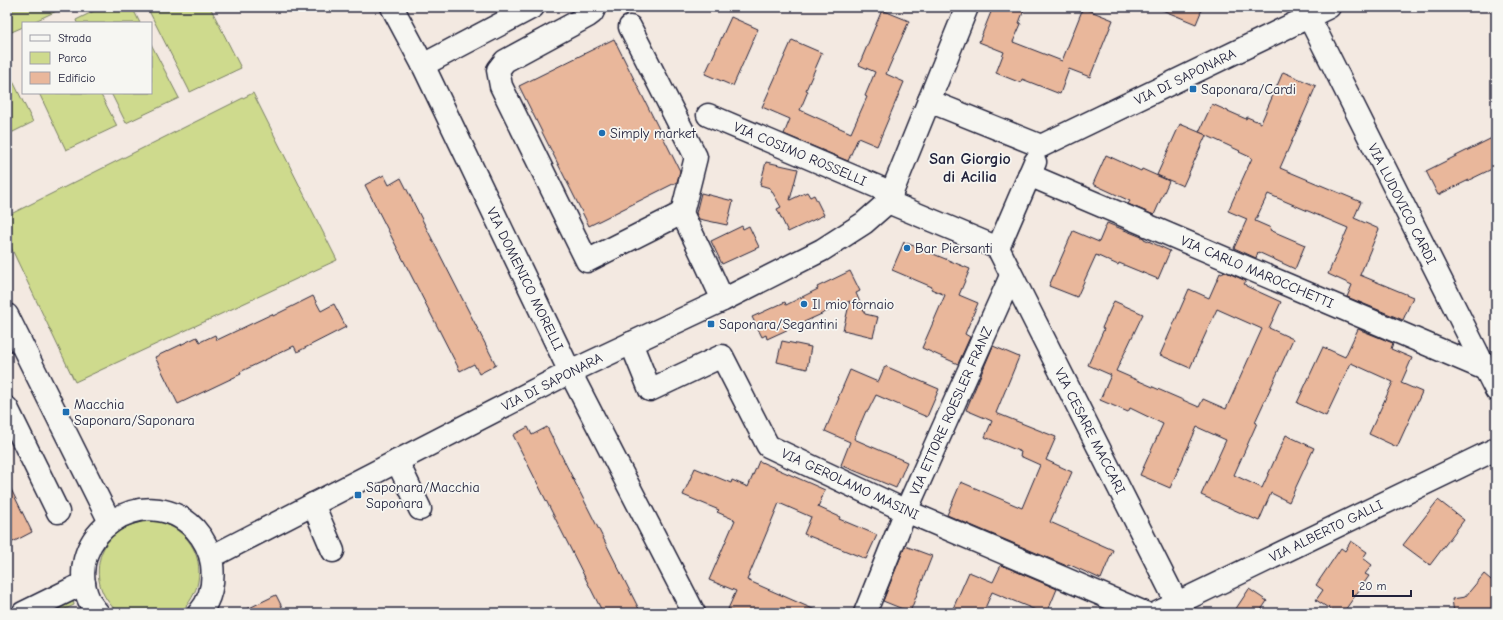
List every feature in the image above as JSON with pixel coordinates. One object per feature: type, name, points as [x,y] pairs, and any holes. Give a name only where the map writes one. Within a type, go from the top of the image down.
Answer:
[{"type":"street","name":"VIA DOMENICO MORELLI","points":[[392,7],[422,65],[570,372],[694,613]]},
{"type":"street","points":[[422,65],[533,7]]},
{"type":"street","points":[[595,7],[592,13],[588,16],[505,61],[498,70],[501,86],[587,261],[682,213]]},
{"type":"street","points":[[890,198],[967,7]]},
{"type":"street","name":"VIA DI SAPONARA","points":[[1041,146],[1329,7]]},
{"type":"street","name":"VIA LUDOVICO CARDI","points":[[1309,17],[1496,390]]},
{"type":"street","points":[[630,27],[696,157],[682,213],[723,300]]},
{"type":"street","points":[[929,101],[1041,146],[998,248]]},
{"type":"street","name":"VIA COSIMO ROSSELLI","points":[[708,115],[998,248]]},
{"type":"street","name":"VIA CARLO MAROCCHETTI","points":[[1029,175],[1485,369]]},
{"type":"street","name":"VIA DI SAPONARA","points":[[211,557],[570,372],[723,300],[801,261],[840,240],[864,223],[890,198]]},
{"type":"street","name":"VIA CESARE MACCARI","points":[[998,248],[1180,608]]},
{"type":"street","name":"VIA ETTORE ROESLER FRANZ","points":[[865,613],[906,511],[1011,276]]},
{"type":"street","points":[[7,315],[110,522]]},
{"type":"street","name":"VIA GEROLAMO MASINI","points":[[631,343],[650,390],[722,356],[768,446],[906,511],[1146,613]]},
{"type":"street","points":[[7,408],[58,512]]},
{"type":"street","name":"VIA ALBERTO GALLI","points":[[1157,613],[1180,608],[1496,449]]},
{"type":"street","points":[[397,461],[420,509]]},
{"type":"street","points":[[313,504],[333,551]]},
{"type":"street","points":[[98,613],[89,600],[84,582],[84,565],[89,549],[97,534],[110,522],[128,512],[149,509],[170,512],[188,522],[202,538],[211,557],[213,575],[210,594],[199,613]]},
{"type":"street","points":[[23,613],[84,582]]},
{"type":"green space","points":[[7,7],[65,7],[33,22],[22,22],[22,27],[7,34]]},
{"type":"green space","points":[[102,7],[132,7],[140,22],[77,22],[76,20]]},
{"type":"green space","points":[[147,7],[210,7],[241,68],[190,92]]},
{"type":"green space","points":[[152,46],[179,98],[126,123],[112,94],[152,94]]},
{"type":"green space","points":[[7,69],[33,122],[7,135]]},
{"type":"green space","points":[[253,93],[337,260],[75,382],[7,239],[7,216]]},
{"type":"green space","points":[[39,94],[101,94],[117,126],[66,150]]},
{"type":"green space","points":[[145,521],[161,522],[173,527],[188,540],[197,557],[199,576],[197,586],[187,605],[177,613],[120,613],[107,600],[100,584],[98,575],[100,557],[109,541],[118,531]]},
{"type":"green space","points":[[73,599],[74,605],[57,613],[36,613]]},
{"type":"building","points":[[993,7],[1025,7],[1019,23],[1021,24],[1013,42],[1062,61],[1083,8],[1113,20],[1090,77],[1069,69],[1060,94],[1022,79],[1021,83],[996,73],[1004,52],[979,42]]},
{"type":"building","points":[[1155,7],[1203,7],[1196,24]]},
{"type":"building","points":[[882,10],[909,21],[886,74],[904,82],[877,146],[858,138],[848,161],[784,134],[790,119],[762,107],[792,40],[822,53],[806,90],[808,91],[800,110],[851,133],[867,97],[865,96],[875,72],[859,65]]},
{"type":"building","points":[[731,17],[758,29],[733,86],[705,74]]},
{"type":"building","name":"Simply market","points":[[614,39],[680,171],[677,182],[589,226],[519,86]]},
{"type":"building","points":[[1283,72],[1316,86],[1280,168],[1361,202],[1354,218],[1379,229],[1360,275],[1413,297],[1403,320],[1347,297],[1352,285],[1328,274],[1348,228],[1268,194],[1255,221],[1271,228],[1270,230],[1305,245],[1295,269],[1258,252],[1256,258],[1234,248],[1247,219],[1228,211],[1252,158],[1199,132],[1212,104],[1246,119],[1247,117],[1261,123]]},
{"type":"building","points":[[1180,124],[1206,135],[1183,186],[1157,175]]},
{"type":"building","points":[[1496,136],[1496,167],[1438,195],[1426,171]]},
{"type":"building","points":[[1106,155],[1141,171],[1142,169],[1169,181],[1154,215],[1128,204],[1130,201],[1093,184]]},
{"type":"building","points":[[766,162],[798,169],[790,200],[807,192],[810,197],[814,195],[824,215],[788,232],[777,209],[781,207],[770,188],[760,185]]},
{"type":"building","points":[[384,175],[389,185],[401,178],[496,365],[479,374],[474,364],[460,371],[365,185]]},
{"type":"building","points":[[701,193],[733,201],[727,225],[699,219],[696,213]]},
{"type":"building","points":[[1107,223],[1144,238],[1170,251],[1158,279],[1119,263],[1118,265],[1096,255],[1077,297],[1049,286],[1073,231],[1099,242]]},
{"type":"building","points":[[742,226],[743,229],[749,226],[759,247],[722,264],[711,241]]},
{"type":"building","points":[[904,242],[970,269],[959,295],[978,303],[965,334],[970,337],[958,364],[922,348],[945,295],[931,289],[932,287],[892,270]]},
{"type":"building","points":[[850,271],[860,291],[856,293],[865,314],[878,317],[873,337],[843,330],[850,301],[767,339],[766,335],[762,337],[752,317],[785,302],[786,305],[818,289],[817,287]]},
{"type":"building","points":[[1224,271],[1246,281],[1244,284],[1246,286],[1281,302],[1269,328],[1293,339],[1255,422],[1257,423],[1234,475],[1262,488],[1286,435],[1314,448],[1289,502],[1271,493],[1259,521],[1201,495],[1226,440],[1197,427],[1170,488],[1140,475],[1163,424],[1130,408],[1128,412],[1100,400],[1111,375],[1088,365],[1104,329],[1102,328],[1114,301],[1143,314],[1116,371],[1199,407],[1203,399],[1226,409],[1262,329],[1217,309],[1190,368],[1160,355],[1189,289],[1209,298],[1220,273],[1222,274]]},
{"type":"building","points":[[313,296],[321,311],[334,304],[346,327],[297,352],[294,346],[240,372],[241,374],[178,404],[155,357],[197,337],[200,342],[215,335],[217,340],[272,314],[273,316]]},
{"type":"building","points":[[1358,329],[1393,343],[1391,349],[1412,358],[1401,383],[1422,392],[1397,447],[1369,434],[1393,382],[1351,363],[1326,416],[1297,403],[1323,347],[1345,357]]},
{"type":"building","points":[[782,341],[811,347],[807,369],[777,362]]},
{"type":"building","points":[[993,346],[1019,357],[996,413],[1056,437],[1046,460],[1072,472],[1050,522],[1113,550],[1101,579],[947,515],[961,482],[1022,508],[1040,465],[1020,456],[1021,452],[985,437],[992,421],[966,410]]},
{"type":"building","points":[[885,366],[939,389],[927,417],[876,395],[868,411],[866,411],[854,439],[907,462],[896,488],[841,465],[850,442],[825,431],[850,370],[878,382]]},
{"type":"building","points":[[528,427],[532,435],[547,427],[641,613],[603,613],[513,435]]},
{"type":"building","points":[[759,461],[825,490],[818,507],[840,517],[839,519],[877,535],[866,559],[804,534],[811,517],[779,503],[747,580],[822,613],[737,613],[728,609],[736,591],[709,580],[735,520],[717,512],[719,510],[683,495],[695,468],[731,483],[732,480],[748,487]]},
{"type":"building","points":[[7,481],[32,532],[7,545]]},
{"type":"building","points":[[1438,500],[1464,520],[1430,565],[1403,545]]},
{"type":"building","points":[[1351,541],[1367,552],[1363,558],[1372,565],[1365,574],[1369,576],[1343,613],[1336,613],[1316,600],[1323,590],[1316,585],[1341,548],[1345,551]]},
{"type":"building","points":[[905,546],[932,556],[910,612],[883,601]]},
{"type":"building","points":[[1001,565],[1057,589],[1047,613],[1043,613],[992,592],[983,613],[951,613],[969,572],[993,582]]},
{"type":"building","points":[[1484,574],[1496,584],[1496,613],[1454,613],[1452,599],[1465,597]]},
{"type":"building","points":[[1249,589],[1267,601],[1259,613],[1233,613]]},
{"type":"building","points":[[276,595],[285,613],[239,613]]},
{"type":"place","name":"Saponara/Cardi","points":[[1193,89]]},
{"type":"place","name":"Simply market","points":[[602,133]]},
{"type":"place","name":"Bar Piersanti","points":[[907,248]]},
{"type":"place","name":"Il mio fornaio","points":[[804,304]]},
{"type":"place","name":"Saponara/Segantini","points":[[711,324]]},
{"type":"place","name":"Macchia Saponara/Saponara","points":[[66,412]]},
{"type":"place","name":"Saponara/Macchia Saponara","points":[[358,495]]},
{"type":"district","name":"San Giorgio di Acilia","points":[[970,168]]}]
